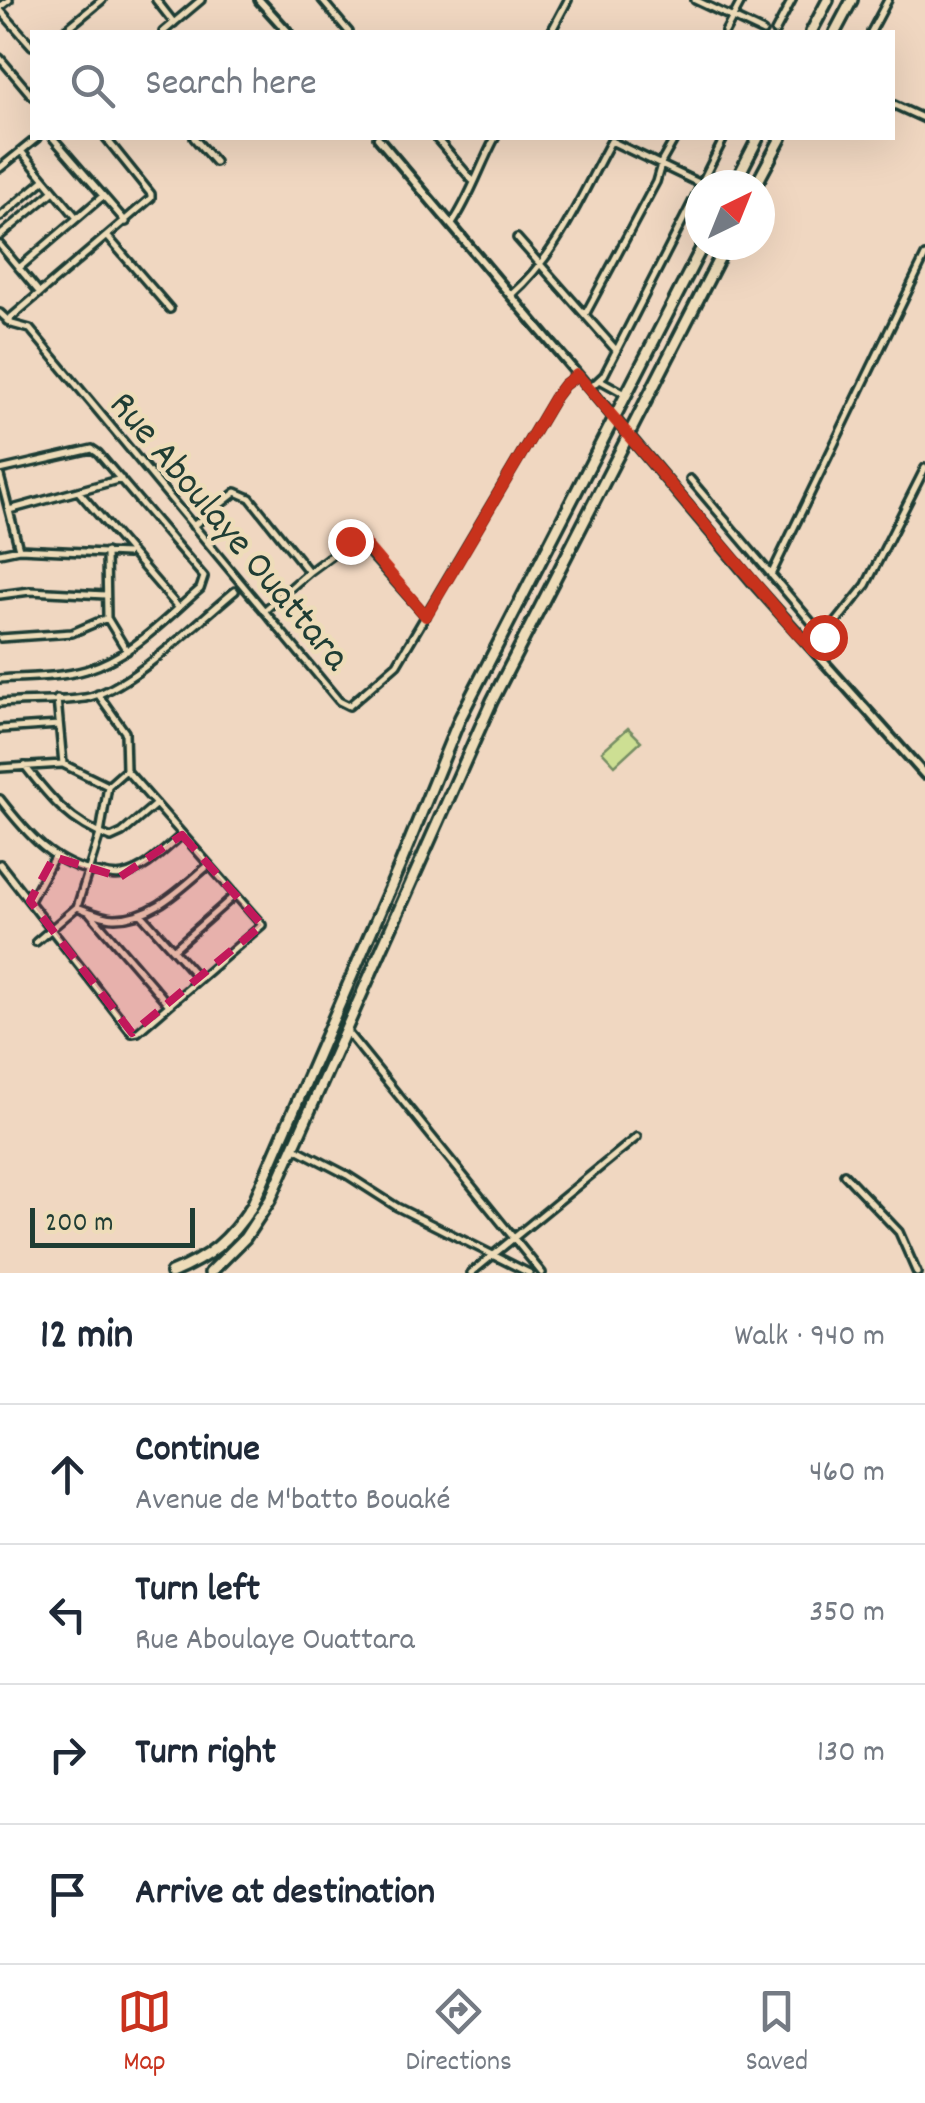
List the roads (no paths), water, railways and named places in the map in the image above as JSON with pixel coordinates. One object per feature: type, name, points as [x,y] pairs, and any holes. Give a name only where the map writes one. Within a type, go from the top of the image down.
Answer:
[{"type":"highway","points":[[812,30],[828,0]]},
{"type":"highway","points":[[836,30],[852,0]]},
{"type":"highway","points":[[742,170],[757,140]]},
{"type":"highway","points":[[764,170],[780,140]]},
{"type":"highway","points":[[171,1273],[209,1256],[237,1229],[252,1206],[460,718],[695,260]]},
{"type":"highway","points":[[212,1272],[260,1217],[492,701],[718,260]]},
{"type":"street","points":[[9,0],[0,9],[30,44]]},
{"type":"street","points":[[65,30],[102,0]]},
{"type":"street","points":[[156,0],[174,23]]},
{"type":"street","points":[[165,30],[201,0]]},
{"type":"street","points":[[259,0],[286,30]]},
{"type":"street","points":[[322,0],[346,30]]},
{"type":"street","points":[[552,30],[568,0]]},
{"type":"street","points":[[696,0],[758,30]]},
{"type":"street","points":[[727,30],[742,0]]},
{"type":"street","points":[[776,30],[792,0]]},
{"type":"street","points":[[873,30],[888,0]]},
{"type":"street","points":[[0,58],[30,94]]},
{"type":"street","points":[[895,105],[925,119]]},
{"type":"street","points":[[0,168],[35,140]]},
{"type":"street","points":[[55,140],[126,222]]},
{"type":"street","points":[[7,321],[148,202],[152,194],[108,140]]},
{"type":"street","points":[[196,140],[214,162]]},
{"type":"street","points":[[380,140],[614,420],[925,774]]},
{"type":"street","points":[[438,140],[472,180]]},
{"type":"street","points":[[452,224],[494,140]]},
{"type":"street","points":[[586,313],[656,182],[674,140]]},
{"type":"street","points":[[708,170],[723,140]]},
{"type":"street","points":[[511,295],[542,265],[592,184],[611,141],[685,177]]},
{"type":"street","points":[[21,151],[77,218]]},
{"type":"street","points":[[0,216],[45,180]]},
{"type":"street","points":[[0,236],[54,191]]},
{"type":"street","points":[[19,268],[102,196]]},
{"type":"street","points":[[590,390],[600,380],[685,216]]},
{"type":"street","points":[[107,236],[170,309]]},
{"type":"street","points":[[517,238],[616,350]]},
{"type":"street","points":[[0,245],[39,292]]},
{"type":"street","points":[[770,575],[925,256]]},
{"type":"street","name":"Rue Aboulaye Ouattara","points":[[0,313],[7,321],[30,329],[340,701],[349,706],[397,664],[555,397],[577,375]]},
{"type":"street","points":[[600,380],[627,395]]},
{"type":"street","points":[[0,679],[86,670],[127,651],[200,588],[204,577],[98,453],[84,448],[0,473],[19,549]]},
{"type":"street","points":[[814,650],[866,585],[925,468]]},
{"type":"street","points":[[9,510],[121,479]]},
{"type":"street","points":[[690,479],[824,637]]},
{"type":"street","points":[[78,492],[178,608]]},
{"type":"street","points":[[193,526],[241,492],[309,572]]},
{"type":"street","points":[[264,610],[350,541],[358,540],[426,616]]},
{"type":"street","points":[[0,553],[19,549],[129,554]]},
{"type":"street","points":[[106,552],[107,618],[127,651]]},
{"type":"street","points":[[0,595],[30,591],[105,594]]},
{"type":"street","points":[[0,702],[88,698],[98,694],[142,668],[235,591]]},
{"type":"street","points":[[0,638],[72,633],[107,618]]},
{"type":"street","points":[[0,864],[132,1033],[138,1032],[262,926],[126,770],[125,732],[98,694]]},
{"type":"street","points":[[57,700],[63,764]]},
{"type":"street","points":[[0,729],[59,726]]},
{"type":"street","points":[[0,768],[63,764],[108,786]]},
{"type":"street","points":[[25,766],[62,811],[111,838],[122,834],[156,804]]},
{"type":"street","points":[[36,942],[76,907],[100,834],[108,786],[126,770]]},
{"type":"street","points":[[0,800],[34,841],[54,857],[88,872],[120,876],[140,869],[182,834]]},
{"type":"street","points":[[30,901],[54,857]]},
{"type":"street","points":[[76,907],[112,918],[141,914],[166,902],[209,865]]},
{"type":"street","points":[[173,950],[236,895]]},
{"type":"street","points":[[88,911],[169,1005]]},
{"type":"street","points":[[141,914],[199,979]]},
{"type":"street","points":[[345,1030],[542,1273]]},
{"type":"street","points":[[471,1273],[637,1137]]},
{"type":"street","points":[[293,1147],[397,1207],[530,1273]]},
{"type":"street","points":[[844,1174],[900,1232],[917,1273]]},
{"type":"street","points":[[209,1256],[212,1272]]}]
